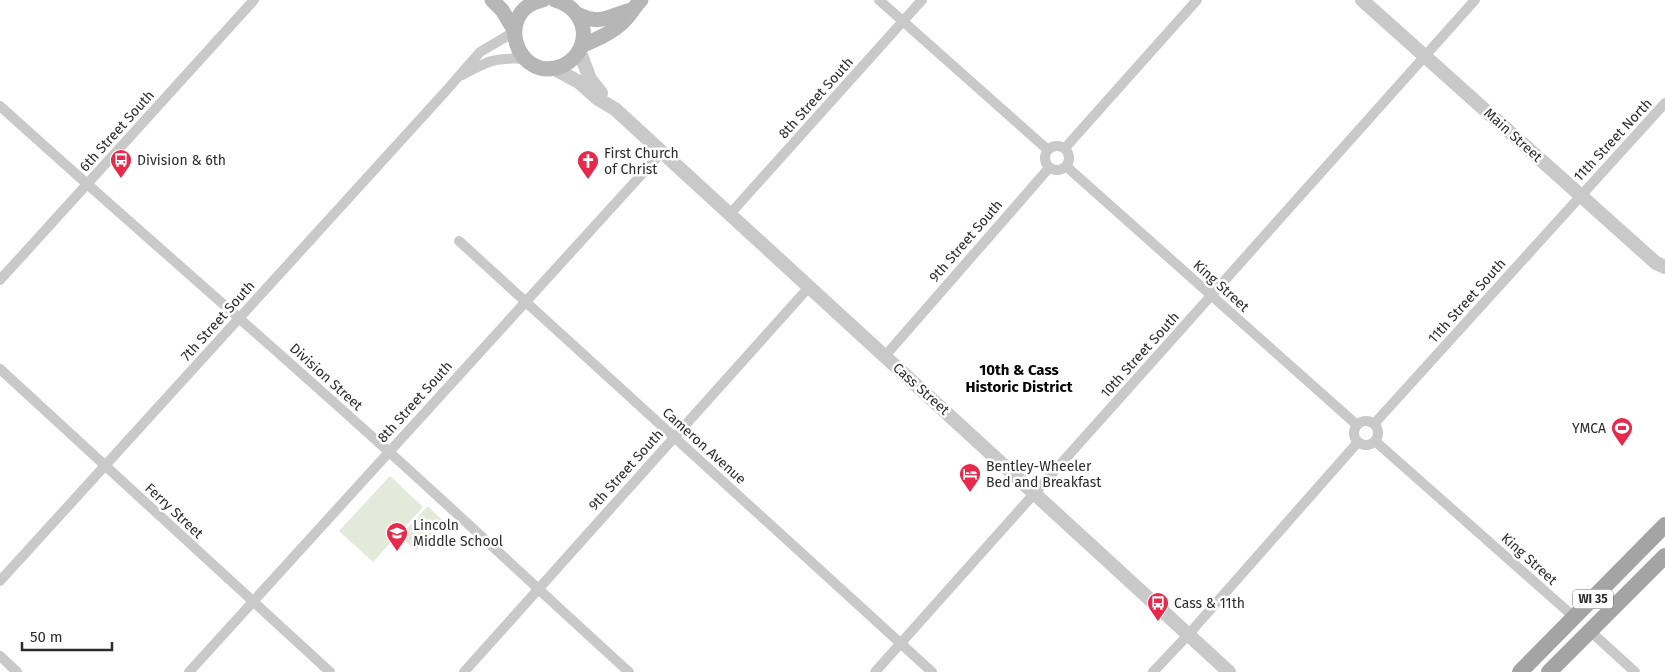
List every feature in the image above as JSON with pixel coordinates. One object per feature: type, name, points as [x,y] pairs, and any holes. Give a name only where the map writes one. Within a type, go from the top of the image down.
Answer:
[{"type":"main road","points":[[492,0],[502,10],[514,31],[517,46],[525,59],[538,67],[552,68],[568,62],[580,48],[625,21],[636,5]]},
{"type":"main road","points":[[555,0],[567,4],[577,14],[588,19],[597,20],[612,17],[636,5]]},
{"type":"main road","points":[[514,31],[520,15],[534,1]]},
{"type":"main road","points":[[577,14],[583,32],[580,48]]},
{"type":"main road","name":"WI 35","points":[[1520,672],[1665,525]]},
{"type":"main road","name":"WI 35","points":[[1549,672],[1665,556]]},
{"type":"street","name":"6th Street South","points":[[0,280],[254,0]]},
{"type":"street","points":[[879,0],[1048,150]]},
{"type":"street","name":"8th Street South","points":[[730,214],[922,0]]},
{"type":"street","points":[[1065,148],[1197,0]]},
{"type":"street","name":"Main Street","points":[[1362,0],[1661,265],[1665,275]]},
{"type":"street","name":"10th Street South","points":[[875,672],[1474,0]]},
{"type":"street","name":"7th Street South","points":[[0,581],[471,61],[480,52],[514,31]]},
{"type":"street","name":"Cass Street","points":[[580,48],[590,79],[612,107],[1229,672]]},
{"type":"street","name":"7th Street South","points":[[457,78],[494,59],[525,59]]},
{"type":"street","name":"Cass Street","points":[[552,68],[579,82],[598,99],[612,107]]},
{"type":"street","name":"11th Street North","points":[[1580,195],[1665,103]]},
{"type":"street","name":"Division Street","points":[[0,106],[389,452],[629,672]]},
{"type":"street","points":[[1054,146],[1065,148],[1070,155],[1067,167],[1056,171],[1049,168],[1045,161],[1048,150],[1054,146]]},
{"type":"street","name":"8th Street South","points":[[189,672],[662,152]]},
{"type":"street","name":"King Street","points":[[1067,167],[1357,425]]},
{"type":"street","name":"9th Street South","points":[[885,356],[1049,168]]},
{"type":"street","name":"11th Street South","points":[[1374,424],[1580,195]]},
{"type":"street","name":"Cameron Avenue","points":[[459,241],[932,672]]},
{"type":"street","name":"9th Street South","points":[[464,672],[809,287]]},
{"type":"street","name":"Ferry Street","points":[[0,369],[330,672]]},
{"type":"street","points":[[1367,421],[1374,424],[1378,431],[1375,441],[1368,445],[1358,442],[1354,436],[1357,425],[1367,421]]},
{"type":"street","name":"King Street","points":[[1375,441],[1574,618]]},
{"type":"street","points":[[1153,672],[1188,635],[1358,442]]},
{"type":"street","points":[[1590,631],[1635,672]]},
{"type":"street","points":[[0,656],[17,672]]},
{"type":"green space","points":[[390,476],[423,507],[373,562],[339,531]]},
{"type":"green space","points":[[428,506],[443,521],[416,551],[400,536]]},
{"type":"place","name":"Division & 6th","points":[[121,179]]},
{"type":"place","name":"First Church of Christ","points":[[588,180]]},
{"type":"place","name":"YMCA","points":[[1622,447]]},
{"type":"place","name":"Bentley-Wheeler Bed and Breakfast","points":[[970,493]]},
{"type":"place","name":"Lincoln Middle School","points":[[397,552]]},
{"type":"place","name":"Cass & 11th","points":[[1158,622]]},
{"type":"district","name":"10th & Cass Historic District","points":[[1019,378]]}]
